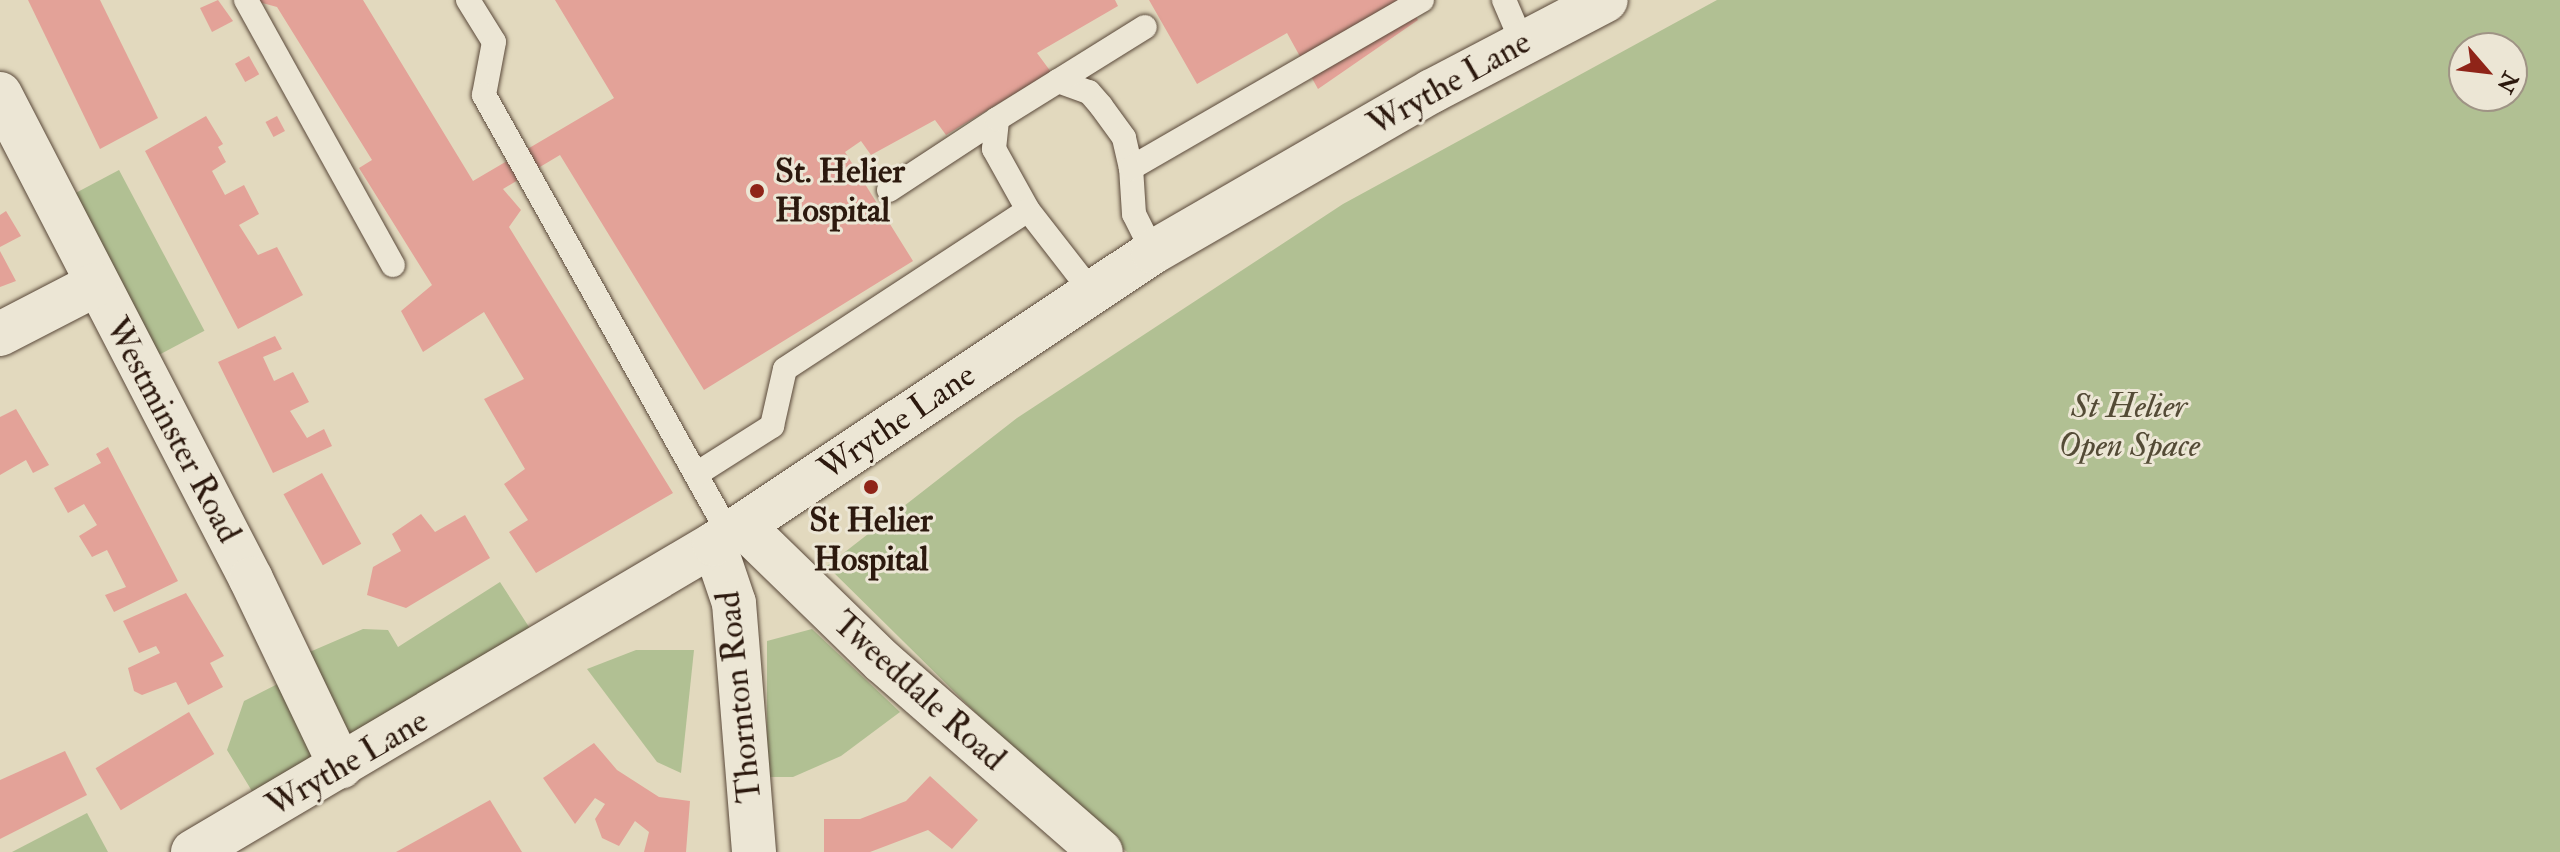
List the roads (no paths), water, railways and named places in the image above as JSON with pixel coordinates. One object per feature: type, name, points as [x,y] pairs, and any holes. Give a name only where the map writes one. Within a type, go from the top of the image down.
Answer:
[{"type":"street","name":"Wrythe Lane","points":[[193,852],[729,535],[1153,252],[1522,42],[1606,0]]},
{"type":"street","name":"Westminster Road","points":[[0,94],[95,285],[145,369],[341,767]]},
{"type":"street","points":[[0,334],[95,285]]},
{"type":"street","name":"Thornton Road","points":[[729,535],[754,852]]},
{"type":"street","name":"Tweeddale Road","points":[[729,535],[883,662],[1101,852]]},
{"type":"lane","points":[[246,0],[393,265]]},
{"type":"lane","points":[[468,0],[494,42],[484,95],[698,473],[729,535]]},
{"type":"lane","points":[[1131,168],[1422,0]]},
{"type":"lane","points":[[1504,0],[1522,42]]},
{"type":"lane","points":[[889,190],[1145,27]]},
{"type":"lane","points":[[1058,81],[1089,92],[1124,138],[1131,168],[1134,214],[1153,252]]},
{"type":"lane","points":[[997,119],[994,149],[1028,210],[1091,291]]},
{"type":"lane","points":[[698,473],[772,426],[785,369],[1028,210]]},
{"type":"place","name":"St. Helier Hospital","points":[[757,191]]},
{"type":"place","name":"St Helier Hospital","points":[[871,487]]},
{"type":"park label","name":"St Helier Open Space","points":[[2129,426]]}]
